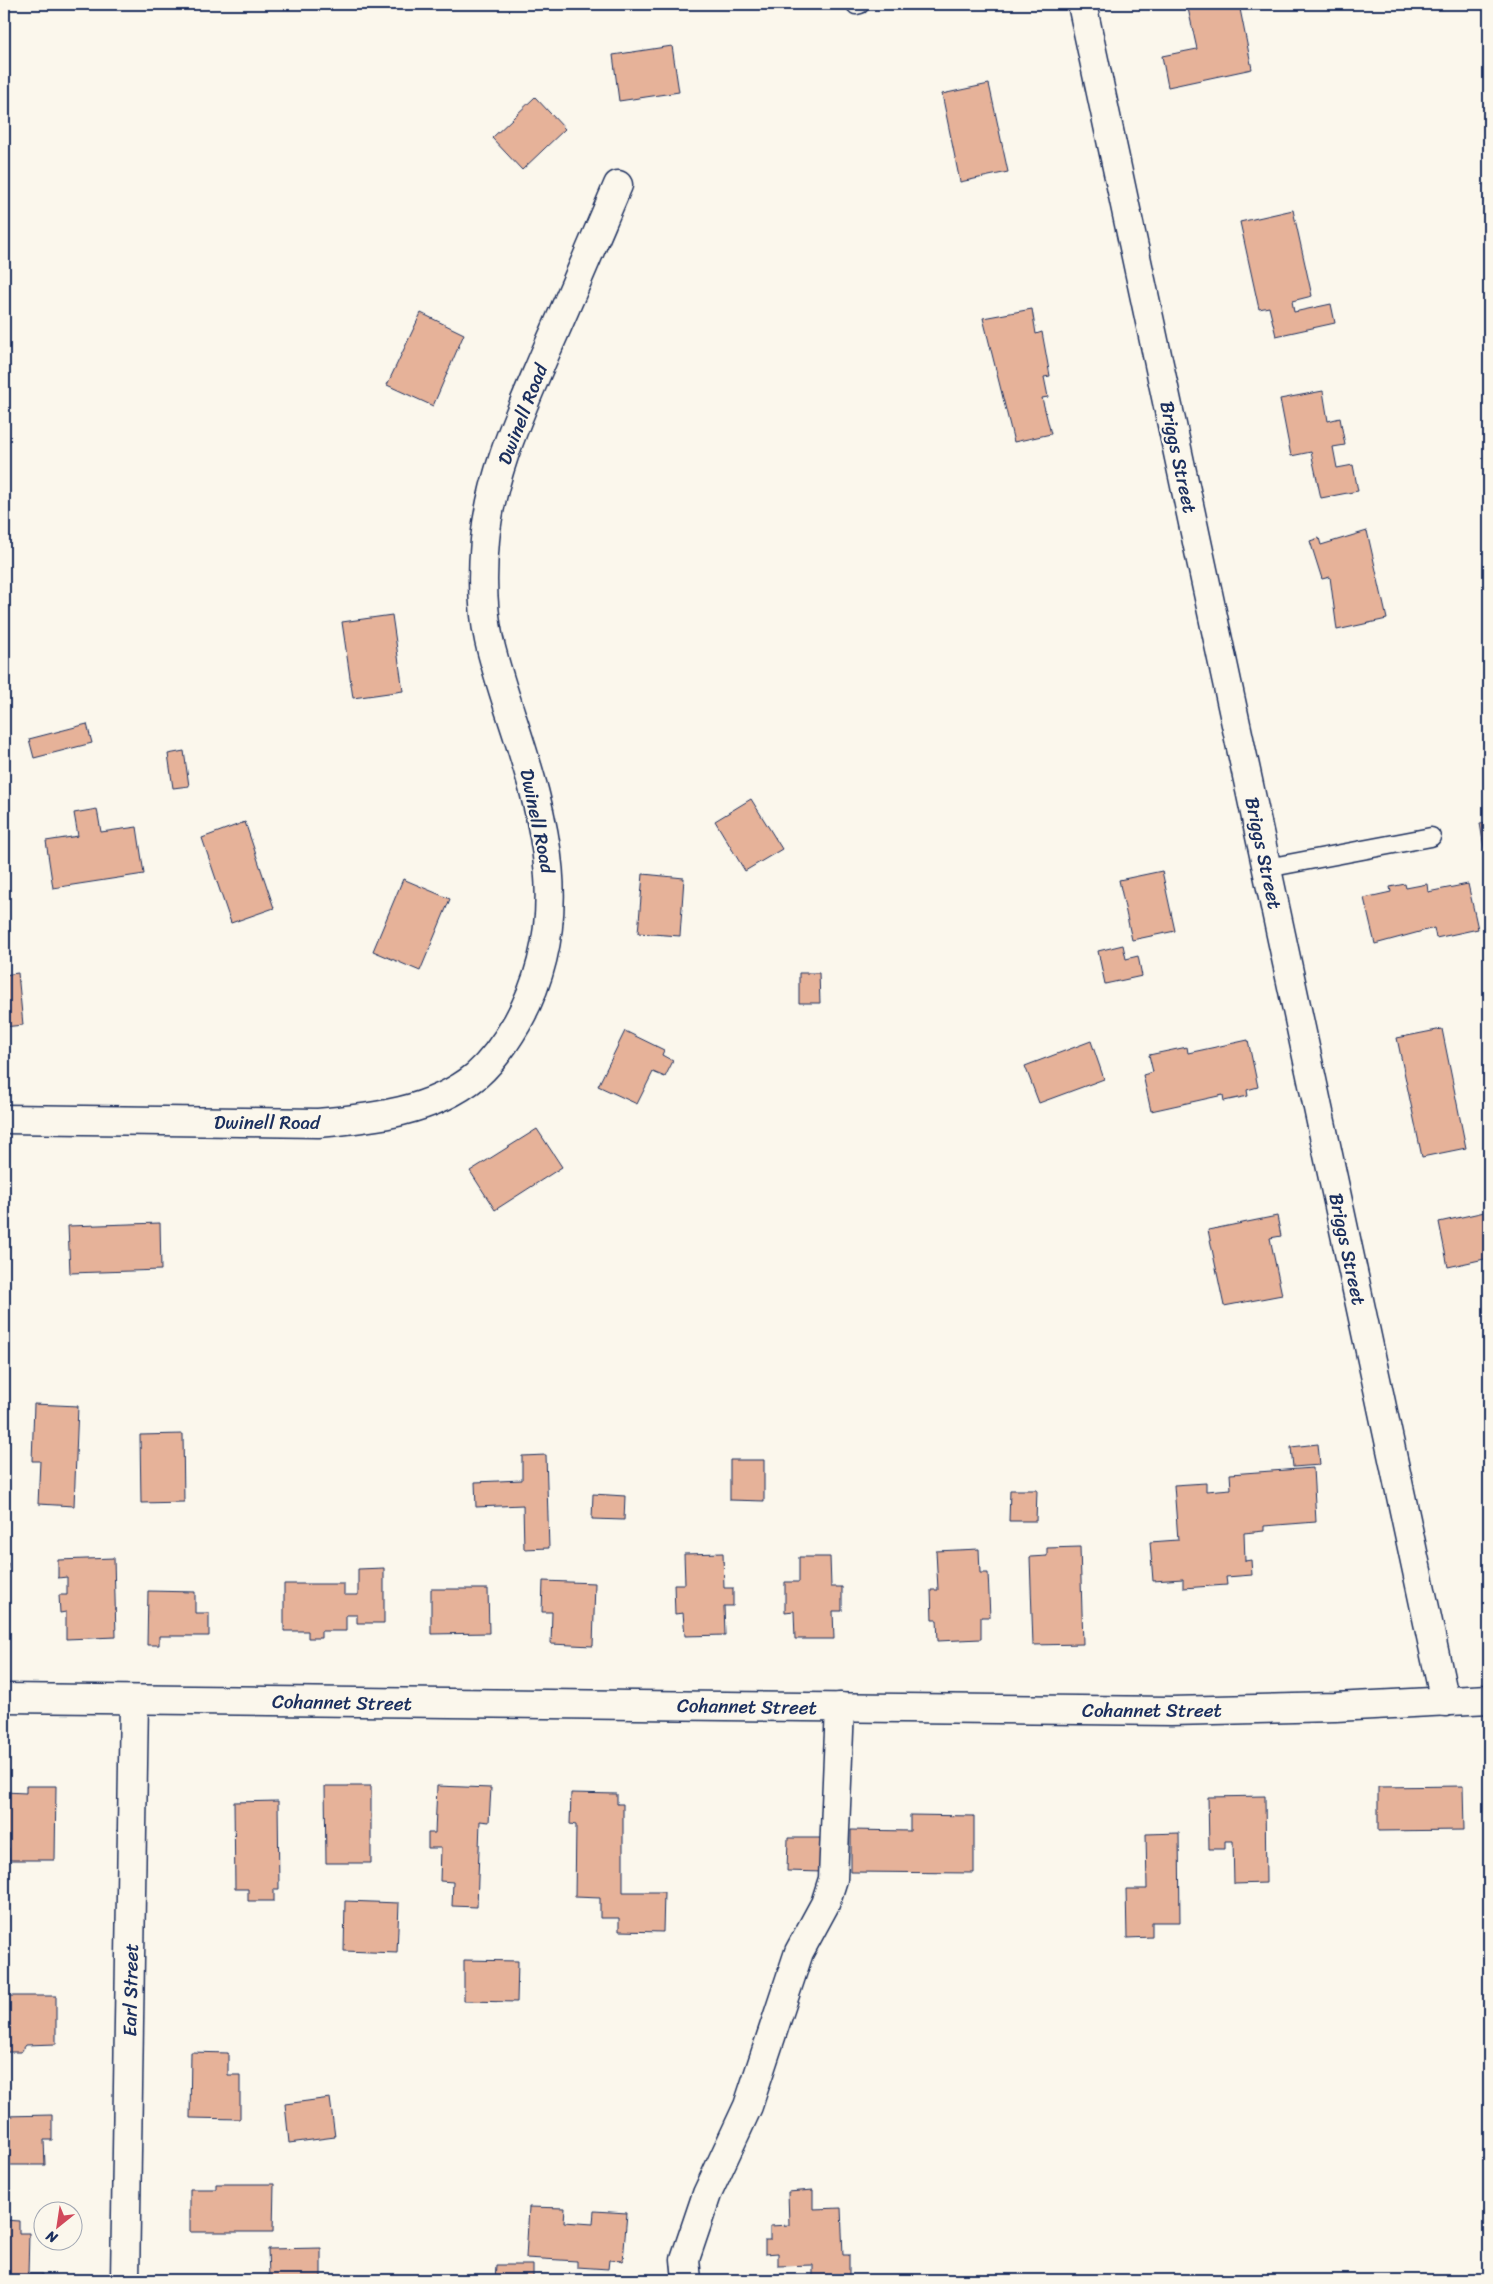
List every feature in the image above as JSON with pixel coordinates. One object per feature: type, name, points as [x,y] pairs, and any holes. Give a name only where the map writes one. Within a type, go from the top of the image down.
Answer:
[{"type":"street","name":"Briggs Street","points":[[1082,4],[1445,1702]]},
{"type":"street","name":"Dwinell Road","points":[[4,1119],[318,1123],[361,1119],[402,1112],[442,1097],[476,1076],[504,1045],[525,1007],[541,968],[547,940],[551,883],[546,839],[535,795],[498,676],[489,638],[485,604],[485,538],[492,502],[512,431],[618,185]]},
{"type":"street","name":"Cohannet Street","points":[[4,1698],[1216,1711],[1489,1699]]},
{"type":"street","name":"Earl Street","points":[[125,2280],[134,1700]]},
{"type":"street","points":[[686,2270],[707,2194],[748,2106],[798,1952],[825,1904],[834,1879],[840,1707]]},
{"type":"lane","points":[[1267,868],[1431,837]]},
{"type":"building","points":[[1187,4],[1239,4],[1252,69],[1168,87],[1162,56],[1197,49]]},
{"type":"building","points":[[672,46],[679,92],[619,101],[613,55]]},
{"type":"building","points":[[989,84],[1008,172],[960,182],[942,94]]},
{"type":"building","points":[[535,97],[565,129],[522,170],[492,138]]},
{"type":"building","points":[[1293,210],[1312,296],[1292,301],[1294,312],[1331,304],[1335,323],[1276,336],[1269,307],[1259,309],[1240,222]]},
{"type":"building","points":[[1032,309],[1036,334],[1042,332],[1050,376],[1044,377],[1048,397],[1042,398],[1051,434],[1014,442],[983,318]]},
{"type":"building","points":[[421,313],[464,334],[433,406],[387,385]]},
{"type":"building","points":[[1323,391],[1328,421],[1340,418],[1345,445],[1333,447],[1337,468],[1353,465],[1358,491],[1321,498],[1311,452],[1291,456],[1280,399]]},
{"type":"building","points":[[1367,531],[1387,619],[1337,630],[1330,577],[1322,579],[1310,541],[1319,538],[1321,545]]},
{"type":"building","points":[[392,615],[403,691],[353,698],[342,622]]},
{"type":"building","points":[[87,724],[92,743],[34,758],[29,739]]},
{"type":"building","points":[[184,751],[189,786],[173,788],[168,754]]},
{"type":"building","points":[[751,799],[782,849],[745,871],[715,821]]},
{"type":"building","points":[[97,809],[101,832],[137,827],[144,874],[53,888],[46,841],[78,836],[74,813]]},
{"type":"building","points":[[245,822],[274,908],[231,923],[202,838]]},
{"type":"building","points":[[1489,822],[1489,860],[1486,860],[1480,823]]},
{"type":"building","points":[[1162,871],[1175,931],[1132,940],[1119,880]]},
{"type":"building","points":[[643,874],[684,878],[680,936],[638,933]]},
{"type":"building","points":[[403,879],[450,899],[420,971],[373,951]]},
{"type":"building","points":[[1405,884],[1406,888],[1427,884],[1428,892],[1468,884],[1478,929],[1436,938],[1434,928],[1375,944],[1364,898],[1391,892],[1390,887]]},
{"type":"building","points":[[1123,945],[1126,959],[1138,956],[1142,976],[1105,984],[1098,951]]},
{"type":"building","points":[[18,973],[23,1025],[4,1027],[4,975]]},
{"type":"building","points":[[799,973],[819,973],[820,1003],[799,1003]]},
{"type":"building","points":[[1442,1029],[1466,1148],[1422,1157],[1397,1038]]},
{"type":"building","points":[[625,1031],[664,1050],[662,1055],[673,1061],[665,1077],[653,1072],[637,1104],[598,1086]]},
{"type":"building","points":[[1248,1040],[1258,1087],[1247,1090],[1248,1096],[1224,1101],[1223,1095],[1151,1111],[1143,1075],[1153,1072],[1149,1055],[1187,1047],[1188,1053]]},
{"type":"building","points":[[1091,1041],[1104,1079],[1039,1103],[1025,1066]]},
{"type":"building","points":[[537,1129],[562,1167],[495,1210],[470,1171]]},
{"type":"building","points":[[1489,1211],[1489,1258],[1448,1267],[1439,1222]]},
{"type":"building","points":[[1277,1216],[1281,1236],[1270,1238],[1282,1295],[1224,1306],[1208,1230]]},
{"type":"building","points":[[160,1223],[161,1270],[70,1273],[68,1226]]},
{"type":"building","points":[[34,1404],[78,1406],[74,1506],[38,1504],[40,1461],[32,1461]]},
{"type":"building","points":[[183,1434],[184,1502],[141,1503],[140,1435]]},
{"type":"building","points":[[1318,1444],[1320,1465],[1293,1467],[1291,1447]]},
{"type":"building","points":[[546,1455],[549,1548],[524,1549],[523,1505],[476,1507],[475,1482],[522,1480],[522,1456]]},
{"type":"building","points":[[730,1460],[764,1460],[764,1501],[730,1500]]},
{"type":"building","points":[[1313,1468],[1316,1522],[1264,1526],[1264,1531],[1244,1533],[1245,1561],[1251,1560],[1252,1575],[1226,1577],[1227,1585],[1183,1588],[1183,1579],[1153,1581],[1150,1542],[1178,1540],[1174,1485],[1206,1483],[1206,1491],[1231,1489],[1230,1474]]},
{"type":"building","points":[[1010,1490],[1037,1490],[1036,1521],[1009,1521]]},
{"type":"building","points":[[593,1494],[625,1496],[624,1520],[592,1519]]},
{"type":"building","points":[[1080,1547],[1083,1644],[1033,1645],[1030,1557],[1047,1556],[1047,1548]]},
{"type":"building","points":[[979,1549],[980,1573],[988,1573],[990,1617],[981,1617],[981,1639],[938,1641],[937,1620],[932,1620],[931,1590],[938,1590],[936,1551]]},
{"type":"building","points":[[723,1553],[724,1588],[733,1588],[733,1606],[724,1606],[725,1635],[685,1636],[683,1613],[675,1614],[674,1584],[685,1584],[684,1554]]},
{"type":"building","points":[[799,1557],[830,1557],[831,1587],[842,1587],[842,1611],[833,1611],[834,1639],[795,1639],[794,1611],[785,1612],[785,1582],[799,1582]]},
{"type":"building","points":[[114,1558],[116,1637],[66,1639],[66,1612],[60,1613],[59,1595],[67,1595],[67,1577],[58,1578],[58,1560]]},
{"type":"building","points":[[4,1563],[8,1563],[5,1615],[4,1615]]},
{"type":"building","points":[[384,1568],[384,1623],[357,1623],[357,1615],[346,1615],[346,1631],[321,1631],[321,1638],[308,1638],[308,1631],[284,1631],[284,1584],[344,1584],[344,1595],[358,1595],[358,1569]]},
{"type":"building","points":[[543,1581],[595,1583],[593,1646],[551,1644],[552,1612],[542,1612]]},
{"type":"building","points":[[431,1589],[488,1589],[489,1633],[431,1634]]},
{"type":"building","points":[[148,1591],[195,1592],[195,1613],[209,1613],[209,1636],[159,1636],[159,1645],[147,1645]]},
{"type":"building","points":[[26,1786],[56,1786],[55,1860],[9,1860],[9,1848],[4,1848],[4,1792],[26,1793]]},
{"type":"building","points":[[325,1786],[371,1786],[371,1863],[326,1863]]},
{"type":"building","points":[[437,1786],[491,1788],[489,1822],[480,1821],[477,1907],[452,1906],[453,1882],[440,1881],[441,1848],[428,1848],[428,1833],[435,1833]]},
{"type":"building","points":[[1463,1786],[1464,1830],[1378,1831],[1378,1787]]},
{"type":"building","points":[[571,1793],[617,1794],[617,1804],[623,1804],[623,1892],[664,1892],[663,1932],[619,1931],[619,1918],[600,1918],[600,1898],[575,1897],[576,1825],[570,1824]]},
{"type":"building","points":[[1265,1796],[1266,1883],[1234,1884],[1233,1841],[1225,1841],[1225,1849],[1209,1849],[1208,1797]]},
{"type":"building","points":[[278,1801],[279,1889],[274,1889],[274,1901],[248,1901],[248,1889],[235,1889],[234,1802]]},
{"type":"building","points":[[910,1815],[974,1816],[974,1873],[851,1872],[851,1830],[910,1831]]},
{"type":"building","points":[[1179,1833],[1180,1922],[1152,1922],[1152,1937],[1127,1938],[1126,1889],[1147,1889],[1146,1834]]},
{"type":"building","points":[[788,1838],[823,1838],[822,1872],[787,1871]]},
{"type":"building","points":[[4,1899],[7,1899],[8,1922],[4,1923]]},
{"type":"building","points":[[345,1901],[399,1903],[397,1953],[344,1951]]},
{"type":"building","points":[[464,1960],[518,1961],[517,2002],[464,2001]]},
{"type":"building","points":[[4,1996],[56,1996],[56,2044],[26,2045],[21,2052],[7,2052],[4,2049]]},
{"type":"building","points":[[191,2052],[228,2053],[228,2075],[240,2075],[240,2119],[190,2118]]},
{"type":"building","points":[[330,2098],[335,2137],[289,2143],[285,2104]]},
{"type":"building","points":[[52,2115],[52,2140],[44,2140],[45,2165],[4,2165],[4,2116]]},
{"type":"building","points":[[216,2184],[274,2184],[273,2232],[190,2232],[190,2189],[216,2189]]},
{"type":"building","points":[[813,2190],[813,2209],[841,2208],[843,2255],[849,2255],[849,2280],[813,2280],[813,2265],[778,2266],[778,2253],[765,2254],[765,2240],[770,2240],[770,2226],[789,2225],[788,2192]]},
{"type":"building","points":[[529,2207],[565,2208],[564,2222],[593,2224],[594,2211],[627,2213],[623,2261],[609,2260],[608,2269],[577,2267],[577,2261],[526,2258]]},
{"type":"building","points":[[4,2220],[19,2221],[19,2233],[29,2233],[28,2274],[42,2274],[42,2280],[4,2280]]},
{"type":"building","points":[[321,2248],[321,2280],[188,2280],[188,2278],[269,2277],[268,2249]]},
{"type":"building","points":[[496,2265],[533,2265],[533,2280],[495,2280]]}]
